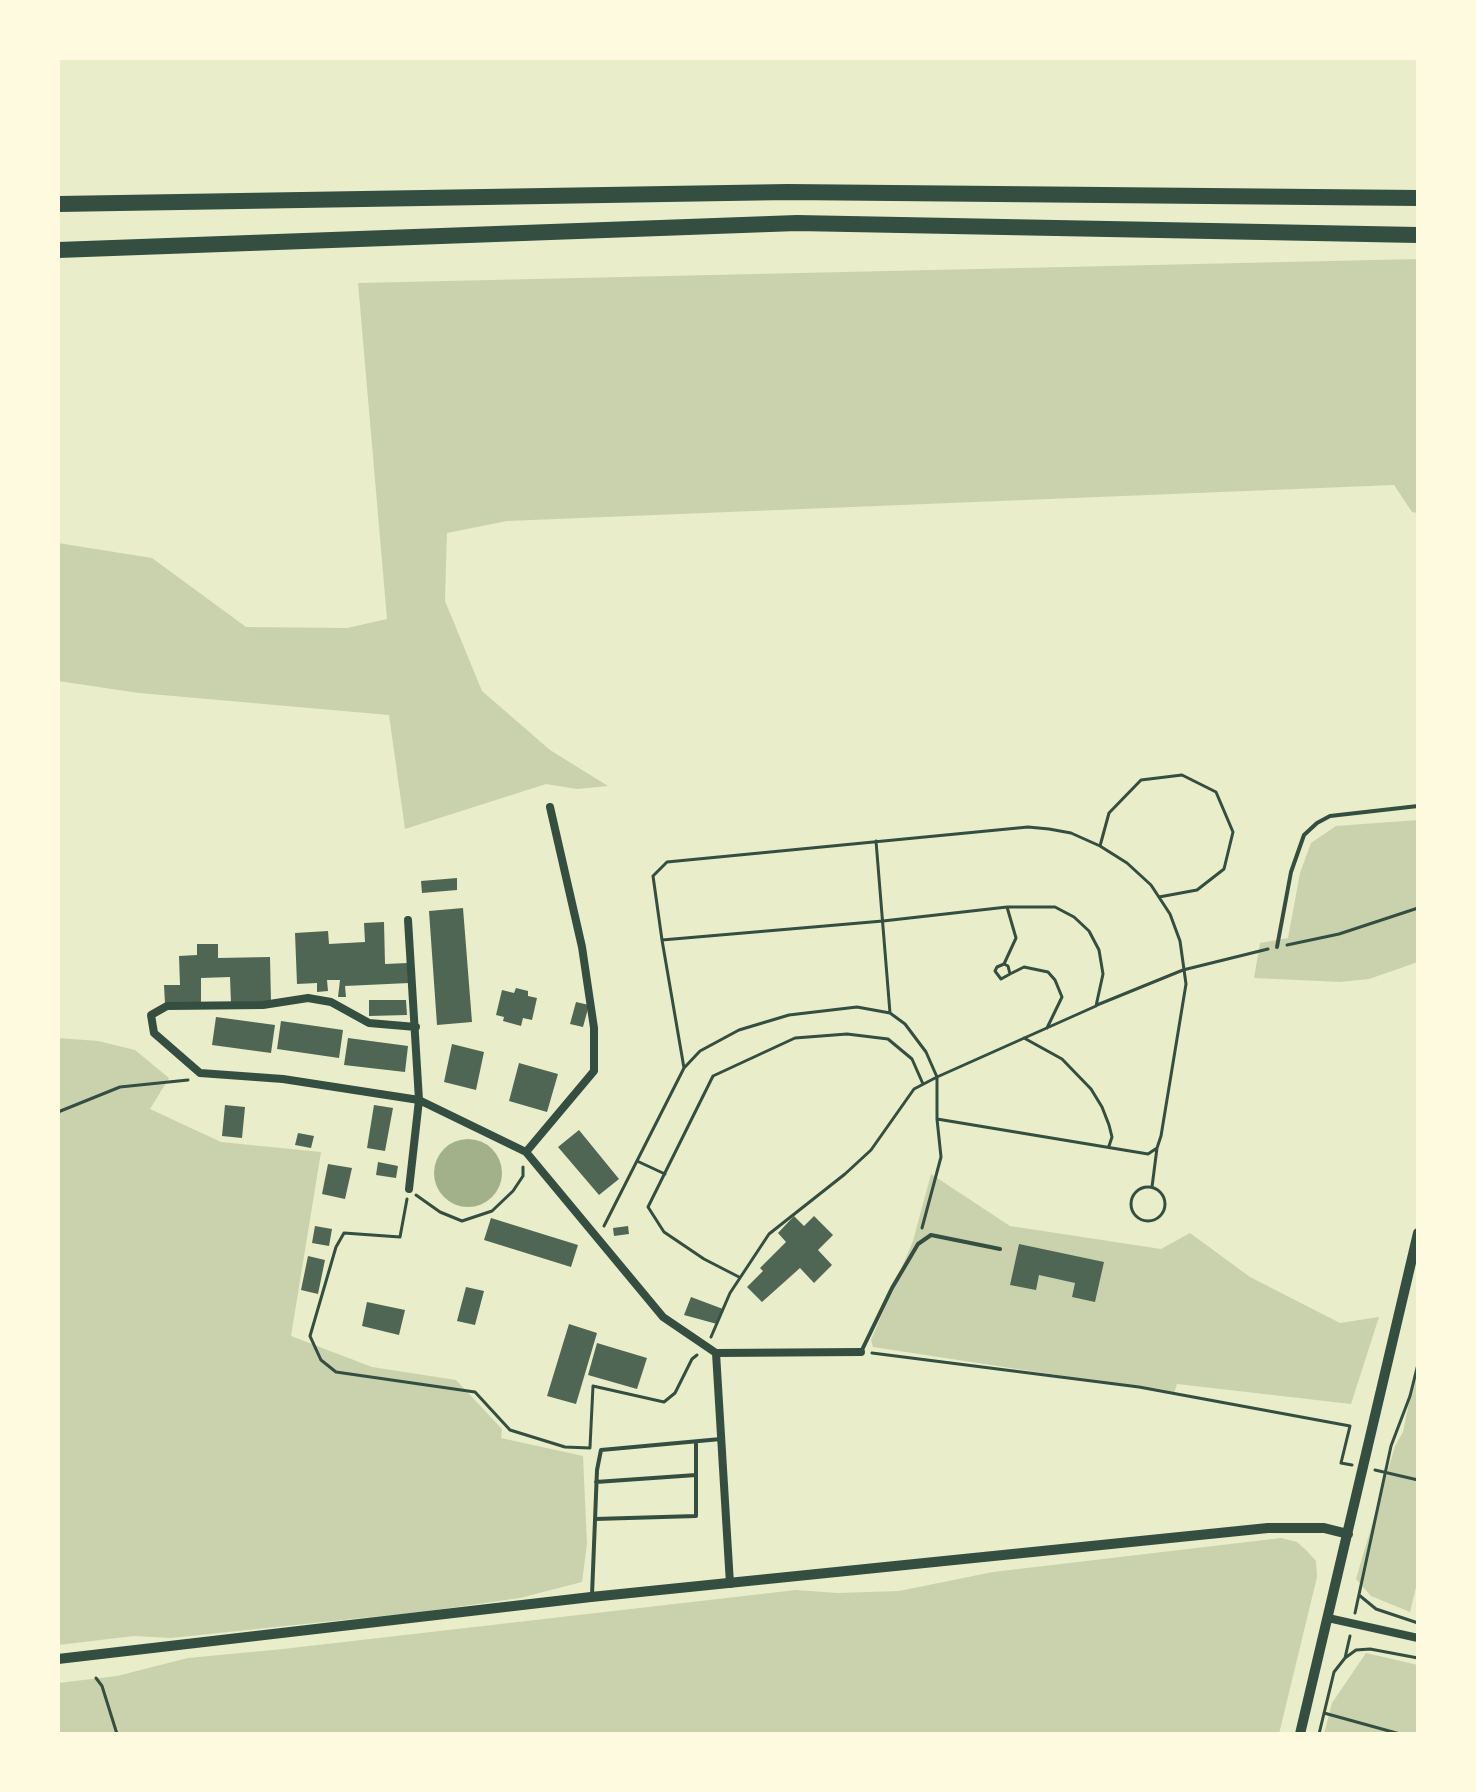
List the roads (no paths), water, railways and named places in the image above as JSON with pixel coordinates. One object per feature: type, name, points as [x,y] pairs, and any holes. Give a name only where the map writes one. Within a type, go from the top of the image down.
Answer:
[{"type":"highway","points":[[58,204],[788,192],[1418,198]]},
{"type":"highway","points":[[58,250],[797,223],[1418,235]]},
{"type":"street","points":[[526,1152],[594,1071],[594,1028],[582,947],[550,807]]},
{"type":"street","points":[[408,920],[419,1100],[409,1189]]},
{"type":"street","points":[[416,1027],[369,1023],[331,1002],[308,998],[232,1007],[167,1006],[151,1015],[154,1033],[200,1073],[283,1079],[419,1100],[526,1152],[663,1317],[711,1350],[861,1352]]},
{"type":"street","points":[[1300,1734],[1418,1233]]},
{"type":"street","points":[[711,1350],[721,1439],[730,1584]]},
{"type":"street","points":[[58,1659],[591,1597],[1268,1528],[1324,1528],[1348,1534]]},
{"type":"street","points":[[1328,1618],[1418,1638]]},
{"type":"lane","points":[[1277,947],[1293,863],[1304,835],[1330,816],[1418,806]]},
{"type":"lane","points":[[861,1352],[892,1288],[918,1244],[931,1235],[1000,1249]]},
{"type":"lane","points":[[591,1597],[596,1482],[601,1450],[721,1439]]},
{"type":"lane","points":[[595,1519],[696,1516],[696,1442]]},
{"type":"lane","points":[[596,1482],[696,1475]]}]
